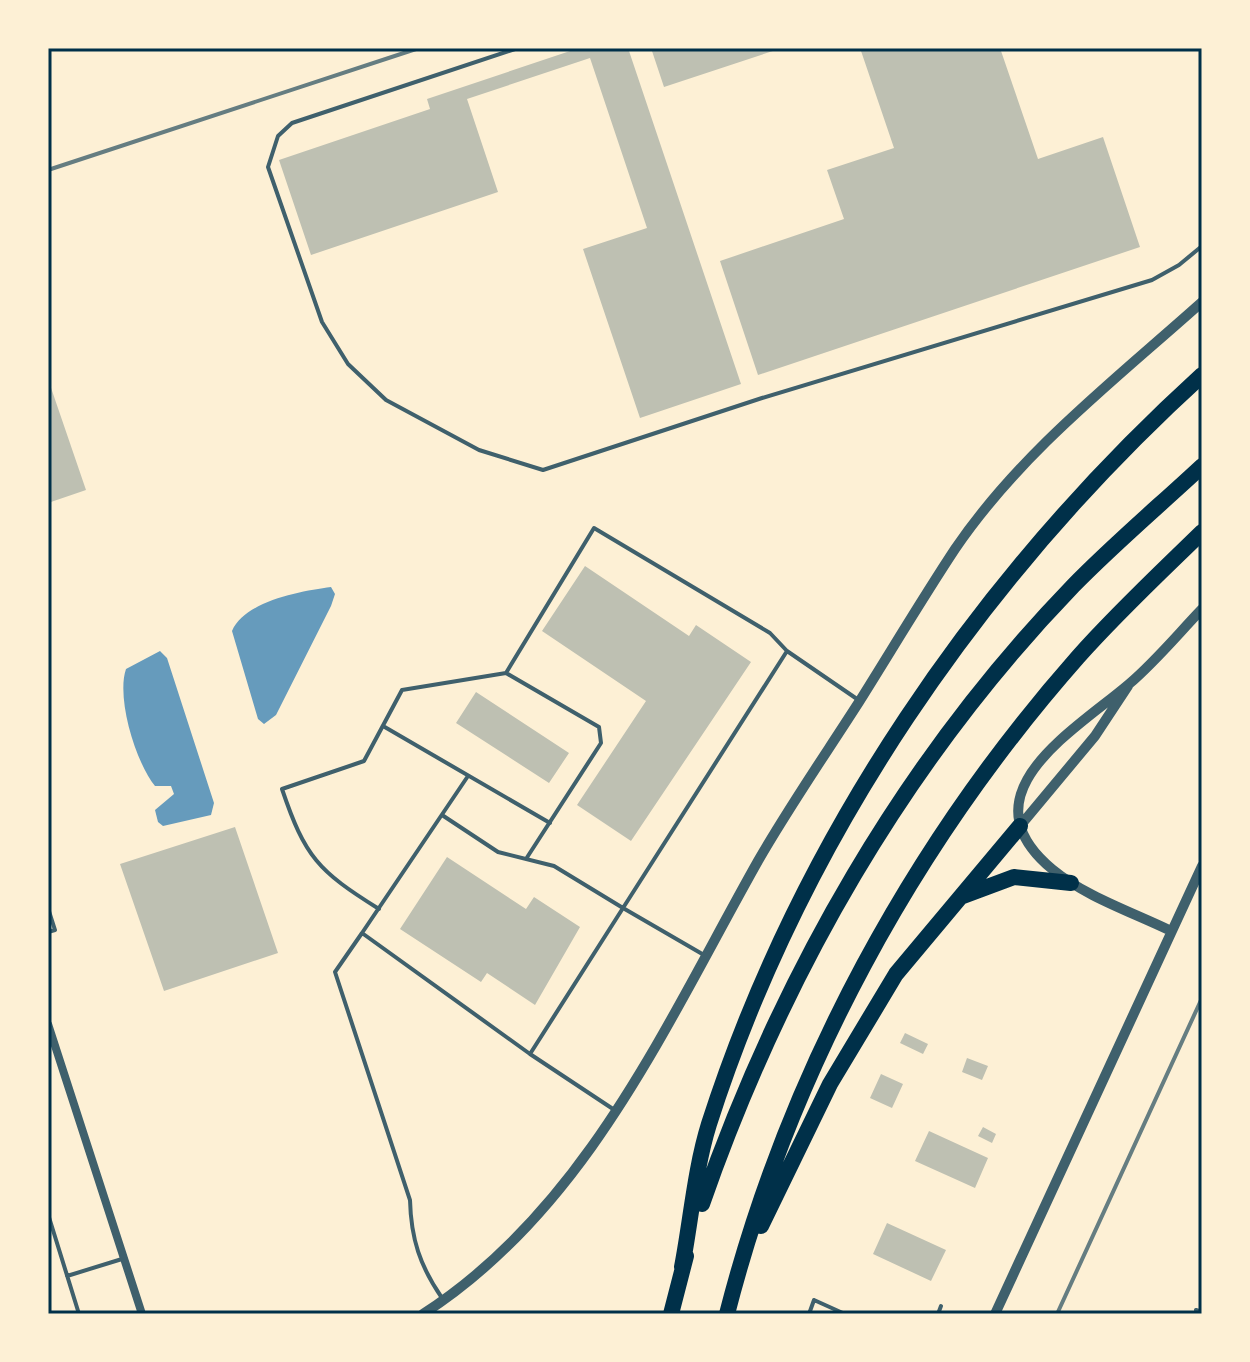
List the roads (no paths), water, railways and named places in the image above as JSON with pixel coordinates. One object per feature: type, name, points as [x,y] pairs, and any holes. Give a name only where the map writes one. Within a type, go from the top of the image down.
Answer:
[{"type":"highway","points":[[671,1314],[708,1128],[737,1045],[783,940],[875,767],[980,613],[1129,442],[1202,375]]},
{"type":"highway","points":[[682,1267],[726,1136],[759,1055],[799,970],[879,832],[1009,659],[1074,585],[1202,466]]},
{"type":"highway","points":[[727,1314],[769,1176],[808,1077],[910,883],[997,756],[1078,657],[1202,532]]},
{"type":"highway","points":[[738,1270],[849,1050],[896,974],[1020,826]]},
{"type":"highway","points":[[955,900],[1014,877],[1071,883]]},
{"type":"street","points":[[423,1314],[526,1231],[579,1166],[706,956],[760,858],[955,549],[1012,477],[1202,302]]},
{"type":"street","points":[[1171,931],[1071,883],[1039,857],[1020,826],[1018,795],[1037,764],[1103,702],[1128,684],[1202,609]]},
{"type":"street","points":[[1020,826],[1095,736],[1128,684]]},
{"type":"street","points":[[995,1314],[1202,866]]},
{"type":"street","points":[[48,1024],[52,1054],[142,1314]]},
{"type":"lane","points":[[518,48],[292,123],[278,136],[268,167],[322,322],[348,364],[386,400],[479,450],[543,470],[762,398],[1152,280],[1179,265],[1202,246]]},
{"type":"lane","points":[[506,673],[594,528],[770,633],[787,651],[860,701]]},
{"type":"lane","points":[[530,1054],[787,651]]},
{"type":"lane","points":[[379,909],[331,879],[297,835],[282,789],[364,761],[402,690],[506,673],[599,727],[601,743],[526,859]]},
{"type":"lane","points":[[383,726],[550,823]]},
{"type":"lane","points":[[444,1300],[417,1256],[410,1229],[410,1200],[335,972],[468,776]]},
{"type":"lane","points":[[442,815],[498,852],[554,866],[706,956]]},
{"type":"lane","points":[[48,908],[55,930],[48,932]]},
{"type":"lane","points":[[362,933],[530,1054],[615,1110]]},
{"type":"lane","points":[[48,1214],[79,1314]]},
{"type":"lane","points":[[67,1276],[124,1259]]},
{"type":"lane","points":[[809,1314],[814,1300],[845,1314]]},
{"type":"lane","points":[[938,1314],[941,1306]]},
{"type":"lane","points":[[1196,1310],[1202,1312]]},
{"type":"water","points":[[331,587],[335,594],[331,606],[276,715],[264,724],[258,719],[232,631],[249,612],[261,605],[305,591]]},
{"type":"water","points":[[160,651],[167,658],[214,803],[211,815],[163,826],[158,822],[155,810],[174,794],[171,786],[155,786],[148,776],[135,747],[124,696],[126,669]]},
{"type":"railway","points":[[48,170],[419,48]]},
{"type":"railway","points":[[1057,1314],[1202,998]]}]
